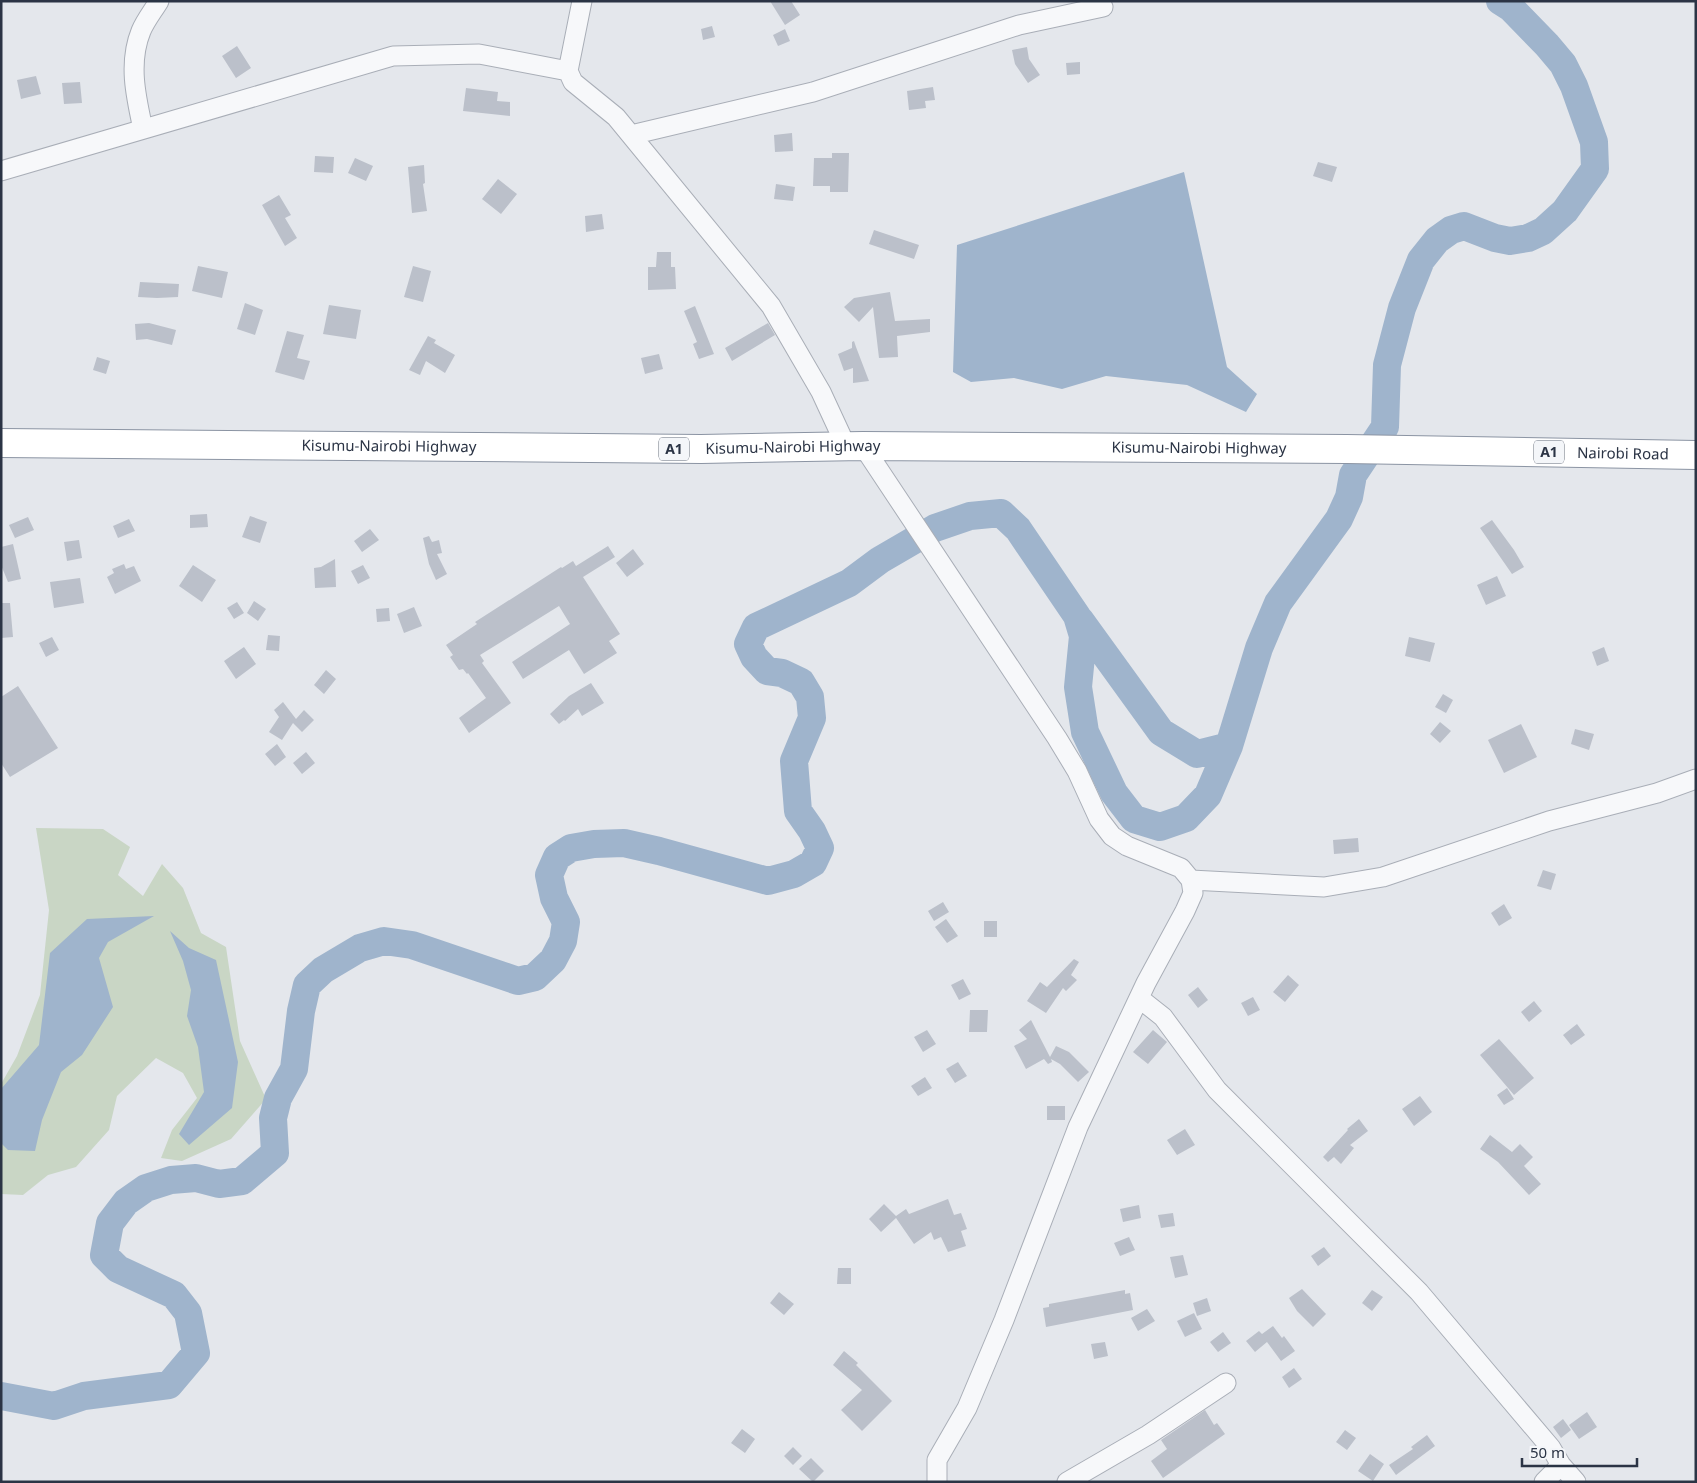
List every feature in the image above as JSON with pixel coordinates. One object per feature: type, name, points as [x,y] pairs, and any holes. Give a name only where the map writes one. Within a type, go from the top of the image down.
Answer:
[{"type":"highway","name":"Kisumu-Nairobi Highway","points":[[1,443],[701,449],[854,446],[1402,450]]},
{"type":"highway","name":"Nairobi Road","points":[[1402,450],[1696,454]]},
{"type":"street","points":[[143,128],[134,92],[134,53],[141,30],[159,1]]},
{"type":"street","points":[[582,1],[568,71],[574,82],[616,117],[771,306],[854,446],[912,519],[1057,738],[1077,771],[1099,819],[1112,836],[1127,846],[1181,868],[1192,880],[1193,893],[1185,911],[1146,983],[1078,1127],[996,1338],[966,1408],[937,1460],[922,1482]]},
{"type":"street","points":[[631,135],[813,92],[1019,25],[1103,6]]},
{"type":"street","points":[[1,171],[393,56],[479,54],[568,71]]},
{"type":"street","points":[[1192,880],[1324,887],[1383,877],[1549,821],[1657,792],[1696,779]]},
{"type":"street","points":[[1144,1002],[1163,1017],[1217,1090],[1419,1292],[1551,1448],[1561,1465],[1576,1482]]},
{"type":"street","points":[[1066,1482],[1148,1435],[1226,1383]]},
{"type":"street","points":[[937,1460],[937,1482]]},
{"type":"street","points":[[1544,1482],[1561,1465]]},
{"type":"green space","points":[[36,828],[103,829],[130,847],[118,875],[143,896],[162,864],[183,888],[201,933],[226,947],[240,1041],[266,1099],[231,1139],[182,1161],[161,1158],[172,1130],[197,1098],[183,1073],[156,1058],[117,1096],[109,1130],[76,1167],[48,1175],[23,1195],[1,1194],[1,1084],[17,1056],[40,995],[49,910]]},
{"type":"water","points":[[1184,172],[1227,367],[1257,394],[1246,412],[1187,385],[1106,376],[1062,389],[1014,378],[971,382],[953,372],[957,245]]},
{"type":"water","points":[[154,916],[108,942],[99,958],[113,1007],[82,1055],[61,1072],[42,1120],[35,1151],[8,1150],[1,1143],[1,1089],[39,1045],[50,953],[87,919]]},
{"type":"water","points":[[170,931],[189,948],[216,960],[238,1062],[232,1108],[189,1145],[179,1134],[204,1092],[198,1047],[187,1016],[191,990],[183,961]]},
{"type":"building","points":[[770,1],[791,1],[800,15],[785,25]]},
{"type":"building","points":[[712,26],[715,37],[703,40],[701,29]]},
{"type":"building","points":[[785,29],[790,41],[778,46],[773,35]]},
{"type":"building","points":[[237,46],[251,68],[236,78],[222,56]]},
{"type":"building","points":[[1027,47],[1029,59],[1040,75],[1028,83],[1015,64],[1012,50]]},
{"type":"building","points":[[1080,62],[1080,74],[1067,75],[1066,63]]},
{"type":"building","points":[[36,76],[41,94],[21,99],[17,80]]},
{"type":"building","points":[[80,82],[82,103],[64,104],[62,83]]},
{"type":"building","points":[[933,87],[935,100],[925,101],[926,108],[909,110],[907,91]]},
{"type":"building","points":[[466,88],[498,92],[497,101],[510,102],[510,116],[463,111]]},
{"type":"building","points":[[792,133],[793,151],[775,152],[774,135]]},
{"type":"building","points":[[832,153],[849,153],[848,192],[830,192],[830,186],[813,186],[814,158],[832,158]]},
{"type":"building","points":[[315,156],[334,157],[333,173],[314,172]]},
{"type":"building","points":[[355,158],[373,166],[366,181],[348,173]]},
{"type":"building","points":[[1318,162],[1337,167],[1332,182],[1313,176]]},
{"type":"building","points":[[424,165],[425,183],[423,184],[427,211],[412,213],[408,167]]},
{"type":"building","points":[[498,179],[517,194],[501,214],[482,199]]},
{"type":"building","points":[[776,184],[795,187],[793,201],[774,199]]},
{"type":"building","points":[[279,195],[291,215],[285,218],[297,238],[285,246],[262,205]]},
{"type":"building","points":[[602,214],[604,229],[586,232],[585,216]]},
{"type":"building","points":[[874,230],[919,245],[914,259],[869,244]]},
{"type":"building","points":[[657,252],[671,252],[671,267],[675,267],[676,289],[648,290],[648,267],[656,267]]},
{"type":"building","points":[[198,266],[228,272],[222,298],[192,291]]},
{"type":"building","points":[[413,266],[431,271],[423,302],[404,297]]},
{"type":"building","points":[[140,282],[179,284],[178,297],[138,297]]},
{"type":"building","points":[[890,292],[895,321],[930,319],[930,332],[897,336],[898,357],[879,358],[873,307],[859,322],[844,307],[854,298]]},
{"type":"building","points":[[245,303],[263,310],[255,335],[237,329]]},
{"type":"building","points":[[329,305],[361,310],[356,339],[323,334]]},
{"type":"building","points":[[695,306],[714,354],[699,359],[693,344],[697,342],[684,311]]},
{"type":"building","points":[[149,323],[176,330],[172,345],[147,339],[136,340],[135,324]]},
{"type":"building","points":[[768,323],[775,335],[732,361],[725,348]]},
{"type":"building","points":[[287,331],[304,335],[297,358],[310,361],[304,380],[275,372]]},
{"type":"building","points":[[428,336],[436,340],[434,343],[455,355],[445,373],[426,361],[420,375],[409,370]]},
{"type":"building","points":[[854,341],[869,381],[853,383],[853,368],[844,371],[838,354],[852,348],[852,342]]},
{"type":"building","points":[[659,354],[663,369],[645,374],[641,358]]},
{"type":"building","points":[[97,357],[110,361],[106,374],[93,370]]},
{"type":"building","points":[[207,514],[208,527],[190,528],[190,515]]},
{"type":"building","points":[[250,516],[267,522],[260,543],[242,537]]},
{"type":"building","points":[[28,517],[34,530],[15,538],[9,525]]},
{"type":"building","points":[[129,519],[135,531],[118,538],[113,526]]},
{"type":"building","points":[[1492,520],[1524,567],[1512,574],[1480,528]]},
{"type":"building","points":[[370,529],[379,540],[362,552],[354,541]]},
{"type":"building","points":[[429,536],[432,542],[439,540],[442,553],[437,554],[447,574],[436,580],[429,564],[423,538]]},
{"type":"building","points":[[79,540],[82,558],[67,561],[64,542]]},
{"type":"building","points":[[13,544],[21,579],[8,582],[1,565],[1,547]]},
{"type":"building","points":[[608,546],[615,557],[583,577],[620,634],[609,641],[617,653],[584,674],[569,650],[523,679],[512,662],[570,624],[559,606],[480,655],[484,661],[482,663],[511,703],[469,733],[459,718],[486,698],[468,673],[463,669],[459,670],[450,657],[453,655],[446,645],[477,624],[475,622],[561,567],[573,561],[576,566]]},
{"type":"building","points":[[633,549],[644,564],[627,577],[616,563]]},
{"type":"building","points":[[335,559],[336,587],[315,588],[314,568],[321,567]]},
{"type":"building","points":[[124,564],[126,569],[134,566],[141,581],[115,594],[107,577],[114,573],[112,569]]},
{"type":"building","points":[[193,565],[216,580],[202,602],[179,586]]},
{"type":"building","points":[[363,565],[370,578],[358,584],[351,571]]},
{"type":"building","points":[[1497,576],[1506,596],[1486,605],[1477,585]]},
{"type":"building","points":[[80,578],[84,603],[54,608],[50,582]]},
{"type":"building","points":[[254,601],[266,609],[258,621],[247,613]]},
{"type":"building","points":[[237,602],[244,613],[234,619],[227,608]]},
{"type":"building","points":[[1,603],[10,603],[13,637],[1,638]]},
{"type":"building","points":[[414,607],[422,626],[404,633],[397,614]]},
{"type":"building","points":[[389,608],[390,621],[377,622],[376,609]]},
{"type":"building","points":[[268,635],[280,636],[279,651],[266,650]]},
{"type":"building","points":[[52,637],[59,650],[46,657],[39,643]]},
{"type":"building","points":[[1409,637],[1435,643],[1430,662],[1405,656]]},
{"type":"building","points":[[244,647],[256,664],[236,679],[224,661]]},
{"type":"building","points":[[1604,647],[1609,661],[1597,666],[1592,652]]},
{"type":"building","points":[[326,670],[336,679],[324,694],[314,685]]},
{"type":"building","points":[[591,683],[604,703],[582,716],[578,709],[559,724],[550,714],[569,696]]},
{"type":"building","points":[[18,686],[58,748],[10,777],[1,763],[1,697]]},
{"type":"building","points":[[1443,694],[1453,700],[1446,713],[1435,707]]},
{"type":"building","points":[[283,702],[296,719],[304,710],[314,720],[302,732],[293,723],[282,740],[269,732],[279,717],[274,710]]},
{"type":"building","points":[[1440,722],[1451,731],[1440,743],[1430,734]]},
{"type":"building","points":[[1521,724],[1537,757],[1504,773],[1488,740]]},
{"type":"building","points":[[1575,729],[1594,734],[1589,750],[1571,744]]},
{"type":"building","points":[[277,744],[286,757],[275,766],[265,754]]},
{"type":"building","points":[[306,752],[315,763],[302,774],[293,763]]},
{"type":"building","points":[[1358,838],[1359,852],[1334,854],[1333,840]]},
{"type":"building","points":[[1543,870],[1556,874],[1551,890],[1537,886]]},
{"type":"building","points":[[943,902],[949,912],[934,921],[928,911]]},
{"type":"building","points":[[1504,904],[1512,918],[1499,926],[1491,913]]},
{"type":"building","points":[[946,919],[958,936],[947,943],[935,927]]},
{"type":"building","points":[[984,921],[997,921],[997,937],[984,937]]},
{"type":"building","points":[[1074,959],[1079,962],[1071,975],[1077,980],[1066,991],[1063,988],[1046,1013],[1027,1001],[1040,982],[1047,987]]},
{"type":"building","points":[[1288,975],[1299,985],[1285,1002],[1273,992]]},
{"type":"building","points":[[963,979],[971,994],[959,1000],[951,985]]},
{"type":"building","points":[[1198,987],[1208,1000],[1198,1008],[1188,995]]},
{"type":"building","points":[[1253,997],[1260,1010],[1248,1016],[1241,1003]]},
{"type":"building","points":[[1534,1001],[1542,1011],[1529,1022],[1521,1012]]},
{"type":"building","points":[[970,1010],[988,1010],[987,1032],[969,1032]]},
{"type":"building","points":[[1031,1020],[1050,1057],[1056,1046],[1069,1052],[1089,1072],[1078,1082],[1060,1064],[1051,1059],[1052,1062],[1048,1064],[1044,1059],[1026,1069],[1014,1046],[1027,1039],[1019,1030]]},
{"type":"building","points":[[1577,1024],[1585,1035],[1571,1045],[1563,1035]]},
{"type":"building","points":[[927,1030],[936,1044],[923,1052],[914,1037]]},
{"type":"building","points":[[1153,1030],[1167,1042],[1148,1064],[1133,1052]]},
{"type":"building","points":[[1499,1039],[1534,1078],[1514,1095],[1480,1055]]},
{"type":"building","points":[[958,1062],[967,1076],[955,1083],[946,1069]]},
{"type":"building","points":[[925,1077],[932,1088],[918,1096],[911,1086]]},
{"type":"building","points":[[1507,1088],[1514,1099],[1504,1105],[1497,1095]]},
{"type":"building","points":[[1420,1096],[1432,1112],[1414,1126],[1402,1109]]},
{"type":"building","points":[[1047,1106],[1065,1106],[1065,1120],[1047,1120]]},
{"type":"building","points":[[1359,1119],[1368,1131],[1350,1145],[1354,1148],[1341,1164],[1334,1157],[1328,1162],[1323,1157],[1347,1129]]},
{"type":"building","points":[[1185,1129],[1195,1145],[1177,1155],[1167,1140]]},
{"type":"building","points":[[1490,1135],[1512,1152],[1520,1144],[1533,1157],[1524,1166],[1541,1184],[1529,1195],[1498,1162],[1480,1149]]},
{"type":"building","points":[[948,1199],[954,1215],[961,1213],[967,1229],[961,1231],[966,1246],[948,1252],[941,1237],[934,1240],[931,1232],[914,1244],[896,1218],[881,1232],[869,1219],[884,1204],[896,1216],[906,1209],[909,1214]]},
{"type":"building","points":[[1139,1205],[1141,1218],[1123,1222],[1120,1209]]},
{"type":"building","points":[[1173,1213],[1175,1226],[1161,1228],[1158,1215]]},
{"type":"building","points":[[1129,1237],[1135,1250],[1120,1256],[1114,1243]]},
{"type":"building","points":[[1324,1247],[1331,1256],[1318,1266],[1311,1256]]},
{"type":"building","points":[[1183,1255],[1188,1275],[1175,1278],[1170,1257]]},
{"type":"building","points":[[838,1268],[851,1268],[851,1284],[837,1284]]},
{"type":"building","points":[[1302,1289],[1326,1314],[1313,1327],[1297,1311],[1289,1298]]},
{"type":"building","points":[[1125,1290],[1125,1294],[1130,1293],[1133,1310],[1046,1327],[1043,1308],[1049,1307],[1049,1304]]},
{"type":"building","points":[[1372,1290],[1383,1297],[1372,1311],[1362,1303]]},
{"type":"building","points":[[779,1292],[794,1304],[784,1315],[770,1303]]},
{"type":"building","points":[[1207,1298],[1211,1311],[1197,1316],[1193,1303]]},
{"type":"building","points":[[1147,1309],[1155,1321],[1138,1331],[1131,1318]]},
{"type":"building","points":[[1194,1313],[1202,1329],[1185,1337],[1177,1321]]},
{"type":"building","points":[[1273,1326],[1282,1338],[1284,1336],[1295,1351],[1281,1361],[1267,1342],[1255,1352],[1246,1341],[1259,1331],[1262,1334]]},
{"type":"building","points":[[1223,1332],[1231,1343],[1218,1352],[1210,1342]]},
{"type":"building","points":[[1105,1342],[1108,1356],[1094,1359],[1091,1344]]},
{"type":"building","points":[[844,1351],[858,1363],[856,1365],[892,1401],[862,1431],[841,1410],[862,1390],[833,1365]]},
{"type":"building","points":[[1294,1368],[1302,1379],[1289,1388],[1282,1377]]},
{"type":"building","points":[[1205,1410],[1214,1425],[1217,1423],[1225,1434],[1163,1478],[1151,1461],[1167,1449],[1161,1440]]},
{"type":"building","points":[[1587,1412],[1597,1427],[1579,1439],[1569,1425]]},
{"type":"building","points":[[1563,1419],[1571,1430],[1561,1438],[1553,1427]]},
{"type":"building","points":[[742,1429],[755,1439],[745,1453],[731,1443]]},
{"type":"building","points":[[1345,1430],[1356,1438],[1347,1450],[1336,1442]]},
{"type":"building","points":[[1427,1435],[1435,1446],[1396,1475],[1389,1465],[1413,1449],[1411,1447]]},
{"type":"building","points":[[793,1447],[802,1456],[793,1465],[784,1456]]},
{"type":"building","points":[[1370,1454],[1384,1464],[1373,1481],[1358,1471]]},
{"type":"building","points":[[811,1458],[824,1471],[813,1482],[799,1469]]},
{"type":"waterway","points":[[1,1396],[54,1406],[84,1396],[169,1385],[196,1353],[188,1313],[174,1295],[118,1269],[104,1255],[110,1223],[126,1202],[146,1188],[171,1180],[196,1178],[219,1184],[242,1181],[275,1153],[273,1118],[278,1098],[294,1069],[301,1011],[307,985],[323,970],[360,948],[384,941],[412,945],[518,981],[535,977],[553,960],[563,941],[566,922],[554,898],[549,875],[557,857],[571,848],[594,844],[624,843],[768,881],[794,874],[813,863],[820,848],[812,831],[798,811],[794,761],[812,718],[810,697],[801,682],[782,673],[767,671],[754,657],[748,644],[756,627],[849,583],[880,560],[935,528],[970,516],[1001,513],[1018,529],[1077,616],[1083,636],[1078,687],[1085,732],[1114,793],[1134,819],[1160,827],[1186,818],[1208,795],[1229,746],[1259,648],[1278,603],[1339,519],[1349,497],[1353,475],[1385,427],[1387,365],[1402,308],[1421,260],[1437,240],[1451,230],[1464,226],[1495,238],[1510,241],[1528,238],[1543,231],[1565,211],[1595,169],[1594,142],[1574,86],[1563,64],[1511,8],[1500,1]]},
{"type":"waterway","points":[[1080,620],[1161,732],[1197,754],[1229,746]]}]
